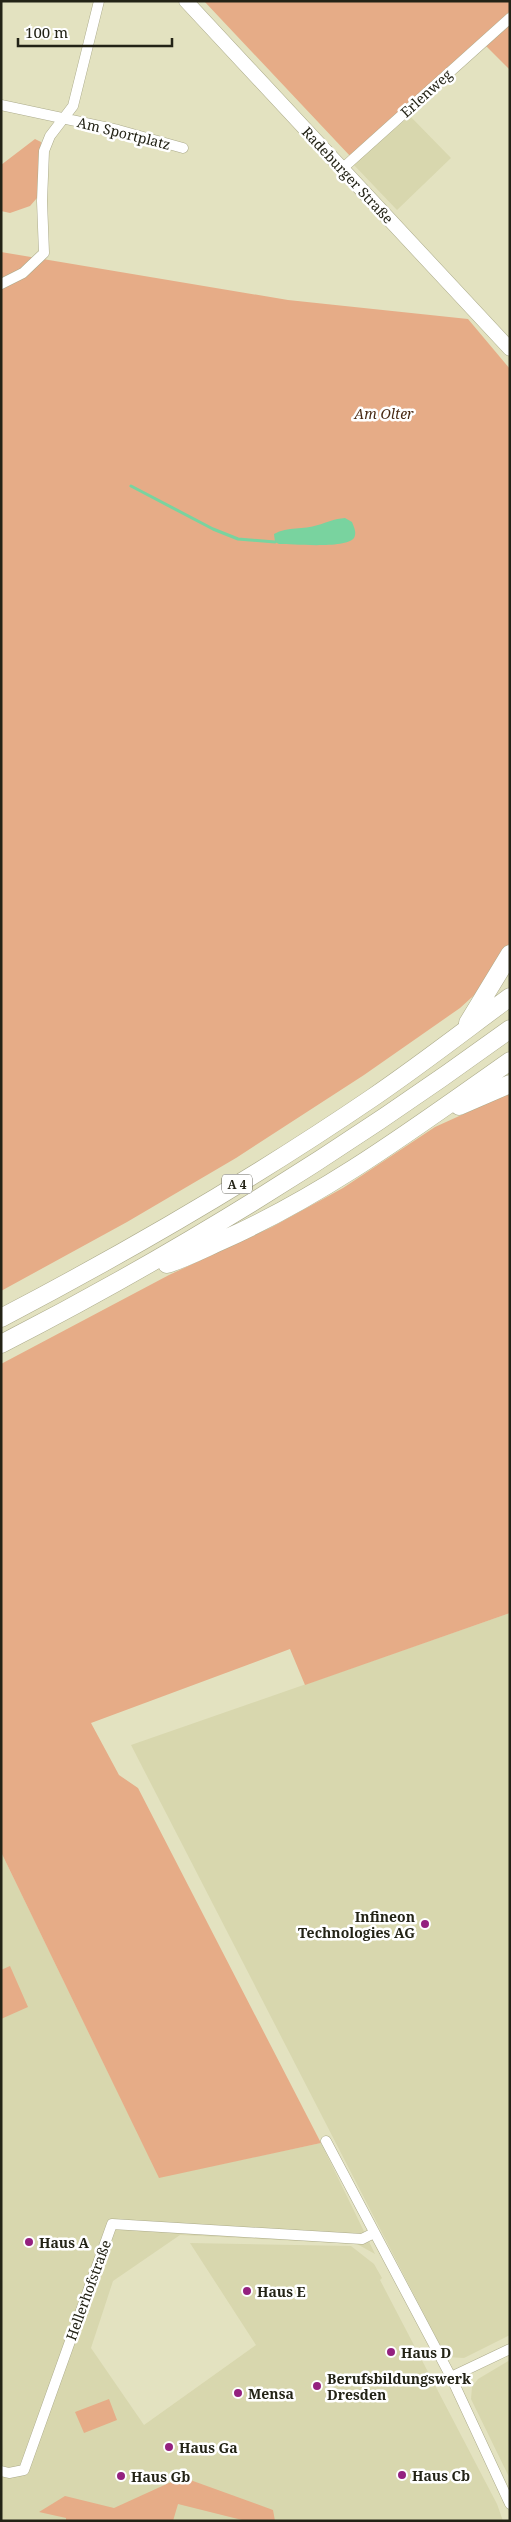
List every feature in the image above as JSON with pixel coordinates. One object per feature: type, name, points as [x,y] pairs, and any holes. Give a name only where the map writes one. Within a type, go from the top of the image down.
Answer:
[{"type":"highway","points":[[462,1032],[510,954]]},
{"type":"highway","name":"A 4","points":[[1,1318],[198,1209],[373,1097],[510,997]]},
{"type":"highway","name":"A 4","points":[[1,1344],[138,1270],[306,1170],[510,1029]]},
{"type":"highway","points":[[138,1270],[169,1264],[269,1219],[332,1183],[510,1061]]},
{"type":"highway","points":[[422,1123],[510,1084]]},
{"type":"main road","name":"Radeburger Straße","points":[[186,1],[510,349]]},
{"type":"street","name":"Am Sportplatz","points":[[1,284],[23,273],[44,253],[42,201],[44,151],[50,136],[66,118],[73,106],[100,1]]},
{"type":"street","name":"Erlenweg","points":[[342,168],[510,18]]},
{"type":"street","name":"Am Sportplatz","points":[[1,105],[66,118],[183,148]]},
{"type":"street","points":[[326,2141],[452,2377],[510,2504]]},
{"type":"street","name":"Hellerhofstraße","points":[[1,2471],[9,2473],[24,2470],[112,2224],[362,2238],[374,2233]]},
{"type":"street","points":[[452,2377],[510,2349]]},
{"type":"shaded area","points":[[410,116],[451,158],[397,210],[353,164]]},
{"type":"shaded area","points":[[345,518],[352,522],[355,534],[354,538],[341,544],[279,544],[275,542],[274,534],[279,532]]},
{"type":"shaded area","points":[[510,1613],[510,2335],[464,2358],[446,2357],[131,1745]]},
{"type":"shaded area","points":[[1,1852],[159,2177],[321,2143],[375,2254],[357,2244],[180,2235],[113,2281],[91,2348],[144,2425],[256,2345],[190,2243],[351,2246],[374,2264],[382,2278],[380,2280],[497,2504],[503,2521],[1,2521]]},
{"type":"shaded area","points":[[510,2360],[510,2479],[471,2399],[472,2387],[478,2379]]},
{"type":"green space","points":[[204,1],[510,1],[510,11],[351,157]]},
{"type":"green space","points":[[510,22],[510,70],[485,45]]},
{"type":"green space","points":[[35,139],[41,142],[37,198],[30,206],[10,213],[1,211],[1,165]]},
{"type":"green space","name":"Am Olter","points":[[1,252],[288,300],[468,319],[510,369],[510,941],[505,953],[482,988],[460,1008],[364,1075],[236,1158],[127,1222],[1,1291]]},
{"type":"green space","points":[[510,1093],[510,1613],[305,1685],[290,1649],[91,1723],[119,1775],[138,1788],[321,2143],[159,2178],[1,1852],[1,1364],[169,1275],[272,1227],[343,1188],[435,1127]]},
{"type":"green space","points":[[10,1966],[28,2007],[1,2019],[1,1970]]},
{"type":"green space","points":[[109,2399],[117,2420],[84,2433],[75,2412]]},
{"type":"green space","points":[[182,2477],[273,2510],[275,2521],[246,2521],[178,2504],[173,2521],[66,2521],[66,2518],[39,2512],[65,2496],[114,2508]]},
{"type":"waterway","points":[[131,486],[213,529],[238,539],[275,542]]},
{"type":"place","name":"Infineon Technologies AG","points":[[425,1924]]},
{"type":"place","name":"Haus A","points":[[29,2242]]},
{"type":"place","name":"Haus E","points":[[247,2291]]},
{"type":"place","name":"Haus D","points":[[391,2352]]},
{"type":"place","name":"Berufsbildungswerk Dresden","points":[[317,2386]]},
{"type":"place","name":"Mensa","points":[[238,2393]]},
{"type":"place","name":"Haus Ga","points":[[169,2447]]},
{"type":"place","name":"Haus Cb","points":[[402,2475]]},
{"type":"place","name":"Haus Gb","points":[[121,2476]]}]
